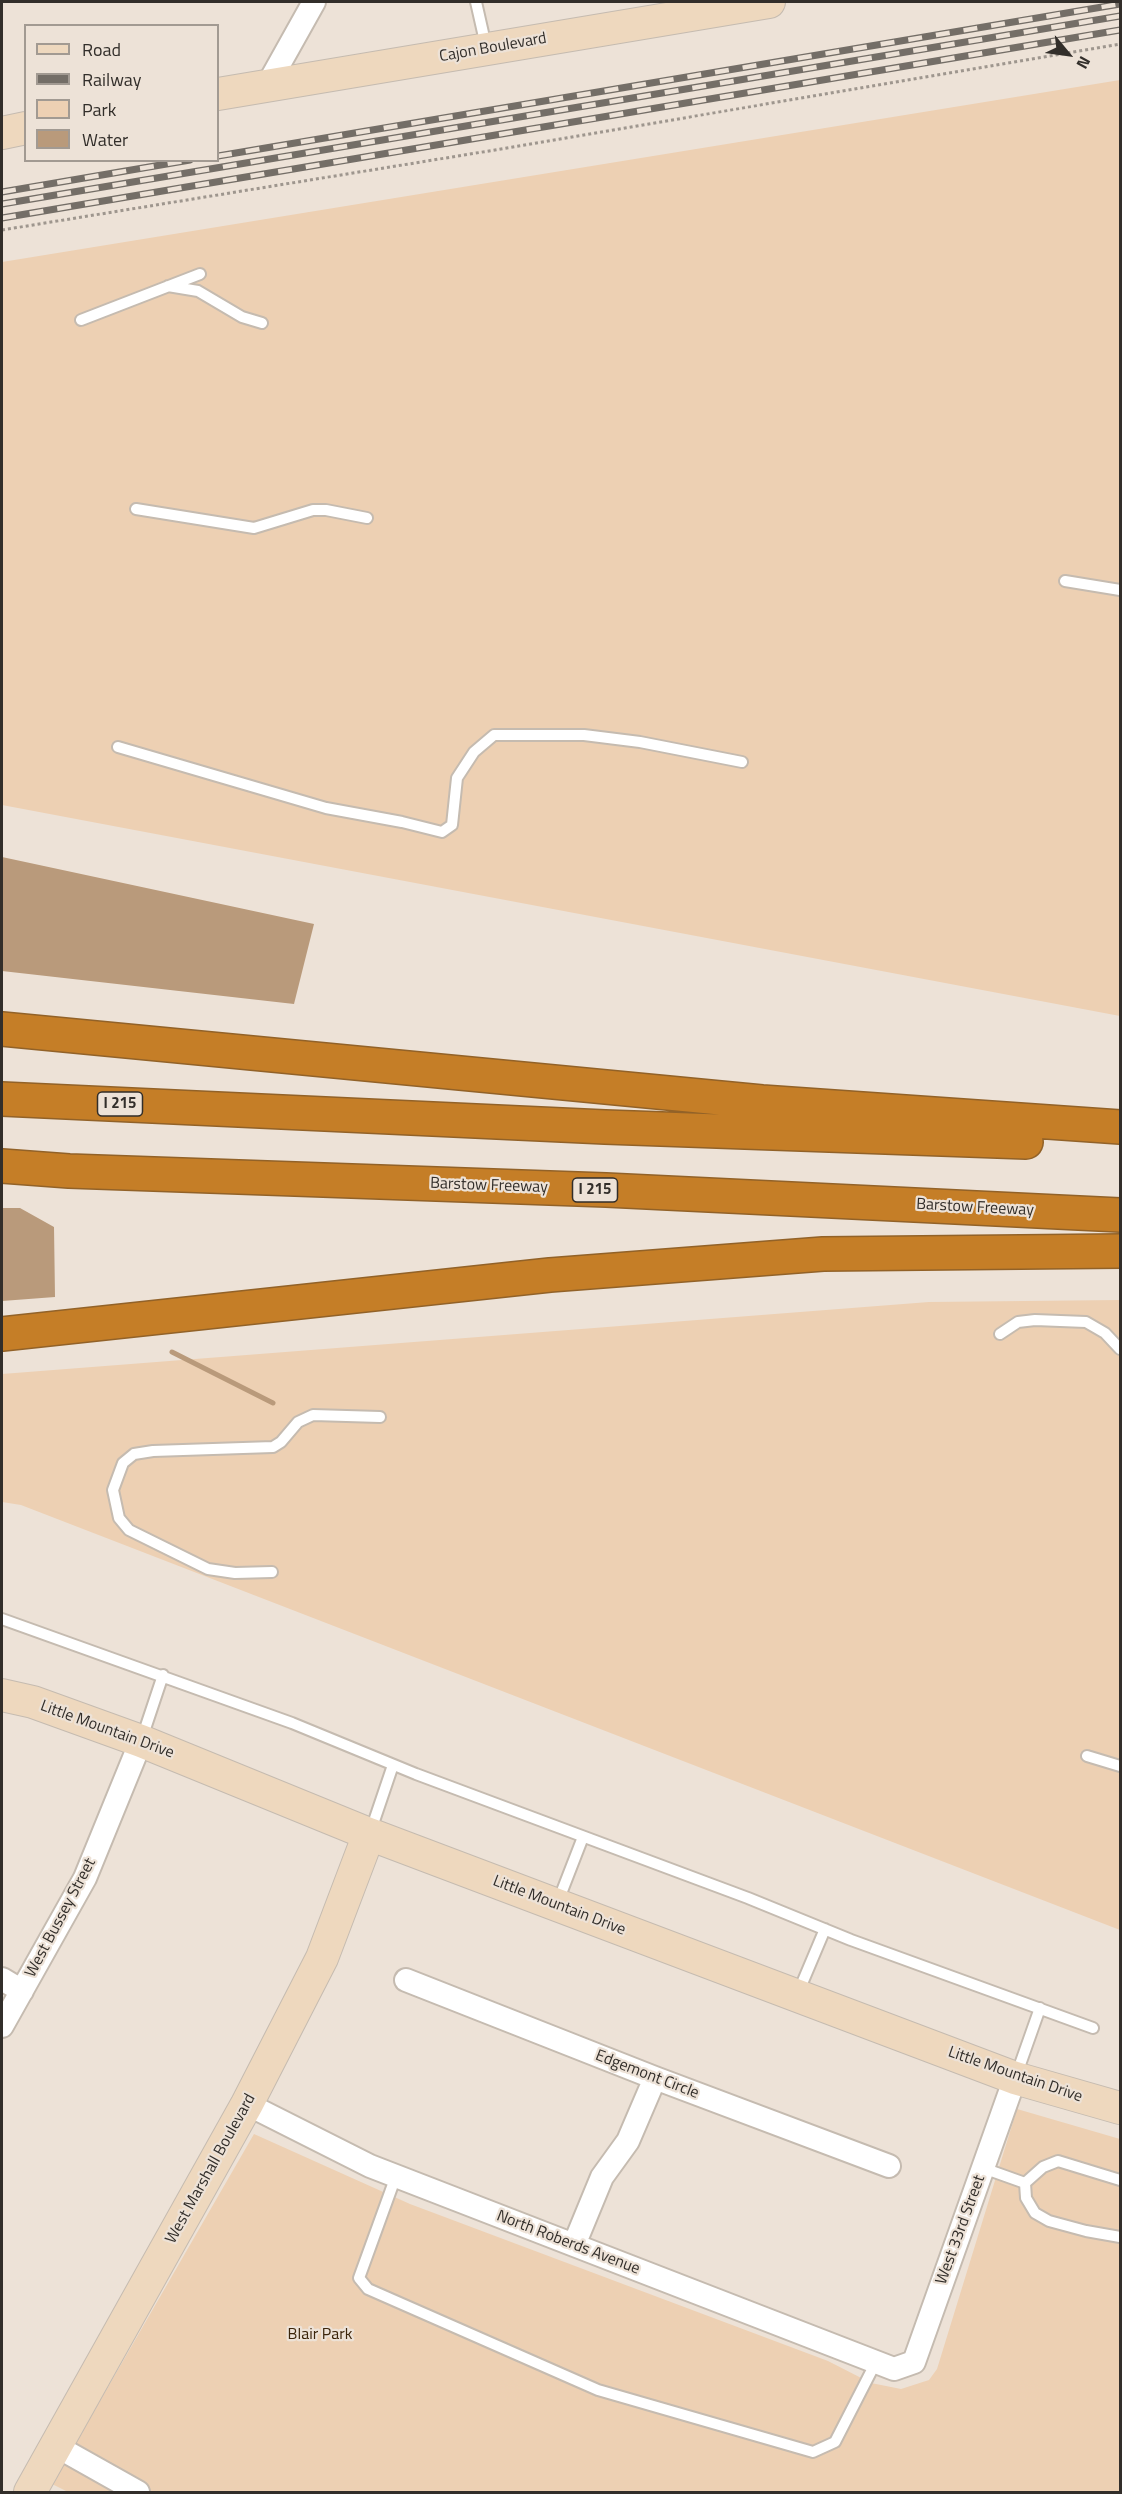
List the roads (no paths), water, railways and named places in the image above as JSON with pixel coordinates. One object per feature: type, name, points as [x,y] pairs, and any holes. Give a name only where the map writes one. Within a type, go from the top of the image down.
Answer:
[{"type":"highway","points":[[2,1029],[762,1102],[1120,1127]]},
{"type":"highway","points":[[2,1038],[91,1039]]},
{"type":"highway","name":"I 215","points":[[2,1099],[605,1127],[1120,1146]]},
{"type":"highway","name":"Barstow Freeway","points":[[2,1166],[69,1171],[606,1190],[1120,1215]]},
{"type":"highway","points":[[2,1174],[69,1171]]},
{"type":"highway","points":[[2,1334],[550,1275],[823,1254],[1120,1251]]},
{"type":"main road","name":"Cajon Boulevard","points":[[219,94],[486,49],[714,6],[769,2]]},
{"type":"main road","points":[[2,133],[24,128]]},
{"type":"main road","name":"Little Mountain Drive","points":[[2,1695],[33,1702],[141,1741],[369,1834],[1016,2078],[1120,2108]]},
{"type":"main road","name":"West Marshall Boulevard","points":[[30,2493],[248,2104],[322,1958],[369,1834]]},
{"type":"street","points":[[267,86],[314,2]]},
{"type":"street","name":"West Bussey Street","points":[[2,2026],[85,1878],[141,1741]]},
{"type":"street","points":[[2,1979],[22,1991]]},
{"type":"street","name":"Edgemont Circle","points":[[406,1980],[655,2078],[889,2166]]},
{"type":"street","points":[[574,2245],[602,2177],[628,2141],[655,2078]]},
{"type":"street","name":"West 33rd Street","points":[[885,2366],[914,2362],[1016,2078]]},
{"type":"street","name":"North Roberds Avenue","points":[[248,2104],[370,2166],[885,2366]]},
{"type":"street","points":[[56,2446],[138,2493]]},
{"type":"lane","points":[[476,2],[486,49]]},
{"type":"lane","points":[[81,320],[200,274]]},
{"type":"lane","points":[[168,286],[198,291],[242,317],[262,323]]},
{"type":"lane","points":[[136,509],[254,528],[313,510],[326,510],[367,518]]},
{"type":"lane","points":[[1065,581],[1120,590]]},
{"type":"lane","points":[[118,747],[326,808],[442,832],[452,825],[457,778],[474,752],[494,735],[584,735],[651,744],[742,762]]},
{"type":"lane","points":[[1000,1334],[1018,1322],[1035,1320],[1086,1322],[1105,1333],[1120,1349]]},
{"type":"lane","points":[[272,1572],[235,1573],[208,1569],[129,1530],[119,1518],[112,1490],[123,1463],[134,1454],[153,1451],[273,1447],[281,1442],[298,1422],[313,1415],[380,1417]]},
{"type":"lane","points":[[2,1619],[292,1723],[393,1765],[1093,2028]]},
{"type":"lane","points":[[141,1741],[163,1675]]},
{"type":"lane","points":[[1088,1756],[1120,1766]]},
{"type":"lane","points":[[369,1834],[393,1765]]},
{"type":"lane","points":[[557,1905],[583,1837]]},
{"type":"lane","points":[[797,1995],[825,1929]]},
{"type":"lane","points":[[1016,2078],[1040,2008]]},
{"type":"lane","points":[[1025,2184],[1043,2167],[1058,2161],[1120,2180]]},
{"type":"lane","points":[[983,2168],[1025,2184]]},
{"type":"lane","points":[[396,2176],[360,2278],[368,2289],[598,2390],[813,2452],[835,2442],[885,2366]]},
{"type":"lane","points":[[1025,2184],[1026,2198],[1035,2213],[1049,2221],[1120,2237]]},
{"type":"water","points":[[2,857],[314,924],[294,1004],[2,971]]},
{"type":"water","points":[[2,1208],[20,1208],[54,1227],[55,1297],[2,1301]]},
{"type":"waterway","points":[[172,1352],[273,1403]]},
{"type":"railway","points":[[219,156],[1120,4]]},
{"type":"railway","points":[[2,204],[1120,16]]},
{"type":"railway","points":[[2,218],[1120,30]]},
{"type":"railway","points":[[2,192],[178,162]]},
{"type":"park label","name":"Blair Park","points":[[320,2335]]}]
